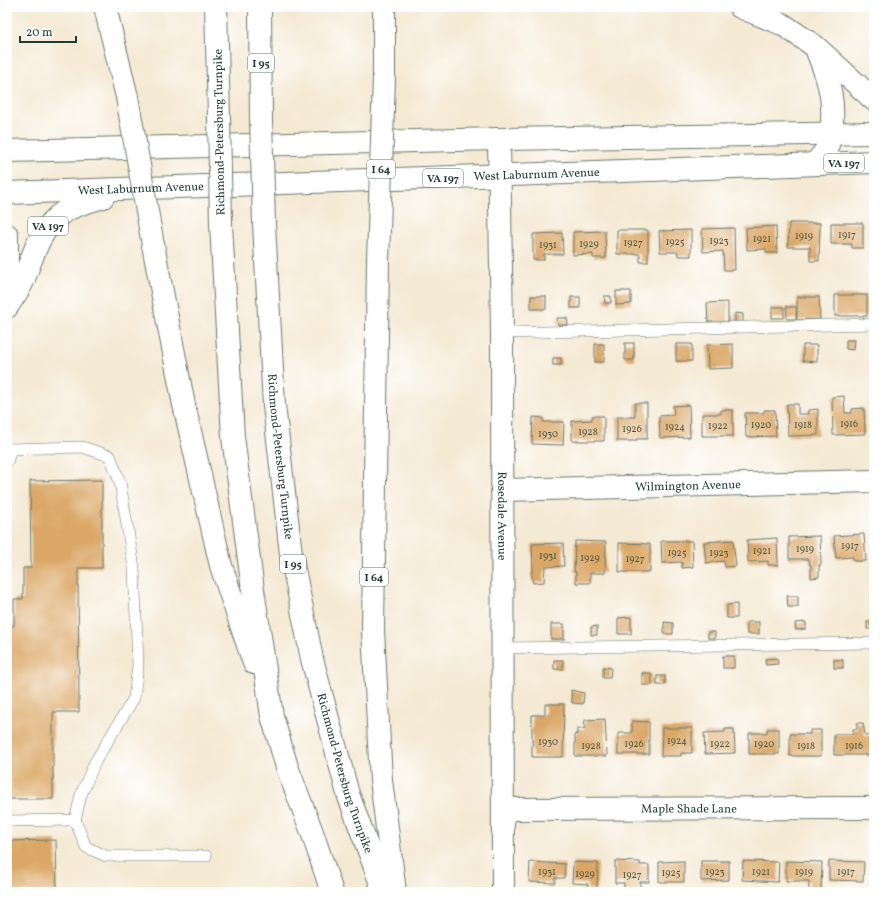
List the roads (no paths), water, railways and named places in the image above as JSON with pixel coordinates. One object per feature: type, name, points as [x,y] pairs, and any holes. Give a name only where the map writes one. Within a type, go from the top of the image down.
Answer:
[{"type":"main road","points":[[105,7],[127,97],[153,245],[184,405],[221,566],[272,716]]},
{"type":"main road","name":"Richmond-Petersburg Turnpike","points":[[216,7],[221,224],[234,437],[253,590],[272,716],[287,767],[312,832],[332,892]]},
{"type":"main road","name":"Richmond-Petersburg Turnpike","points":[[260,7],[264,224],[274,405],[291,554],[312,659],[348,794],[384,892]]},
{"type":"main road","name":"I 64","points":[[384,7],[384,78],[378,261],[373,630],[381,780],[395,892]]},
{"type":"main road","points":[[740,7],[782,24],[816,47],[874,100]]},
{"type":"main road","points":[[814,164],[825,150],[830,134],[832,114],[830,84],[816,47]]},
{"type":"main road","points":[[7,151],[874,133]]},
{"type":"main road","name":"Rosedale Avenue","points":[[499,140],[502,334],[503,892]]},
{"type":"main road","name":"West Laburnum Avenue","points":[[7,193],[874,162]]},
{"type":"main road","name":"VA 197","points":[[7,307],[22,283],[40,237],[47,227],[65,211],[75,206],[130,188]]},
{"type":"main road","points":[[7,235],[7,277]]},
{"type":"main road","name":"Wilmington Avenue","points":[[502,490],[874,481]]},
{"type":"main road","name":"Maple Shade Lane","points":[[503,809],[874,808]]},
{"type":"lane","points":[[502,334],[874,324]]},
{"type":"lane","points":[[7,462],[9,449],[82,447],[110,456],[120,482],[134,568],[138,665],[134,698],[95,762],[81,795],[75,820],[86,847],[106,856],[206,856]]},
{"type":"lane","points":[[503,648],[874,643]]},
{"type":"lane","points":[[7,821],[75,820]]}]
